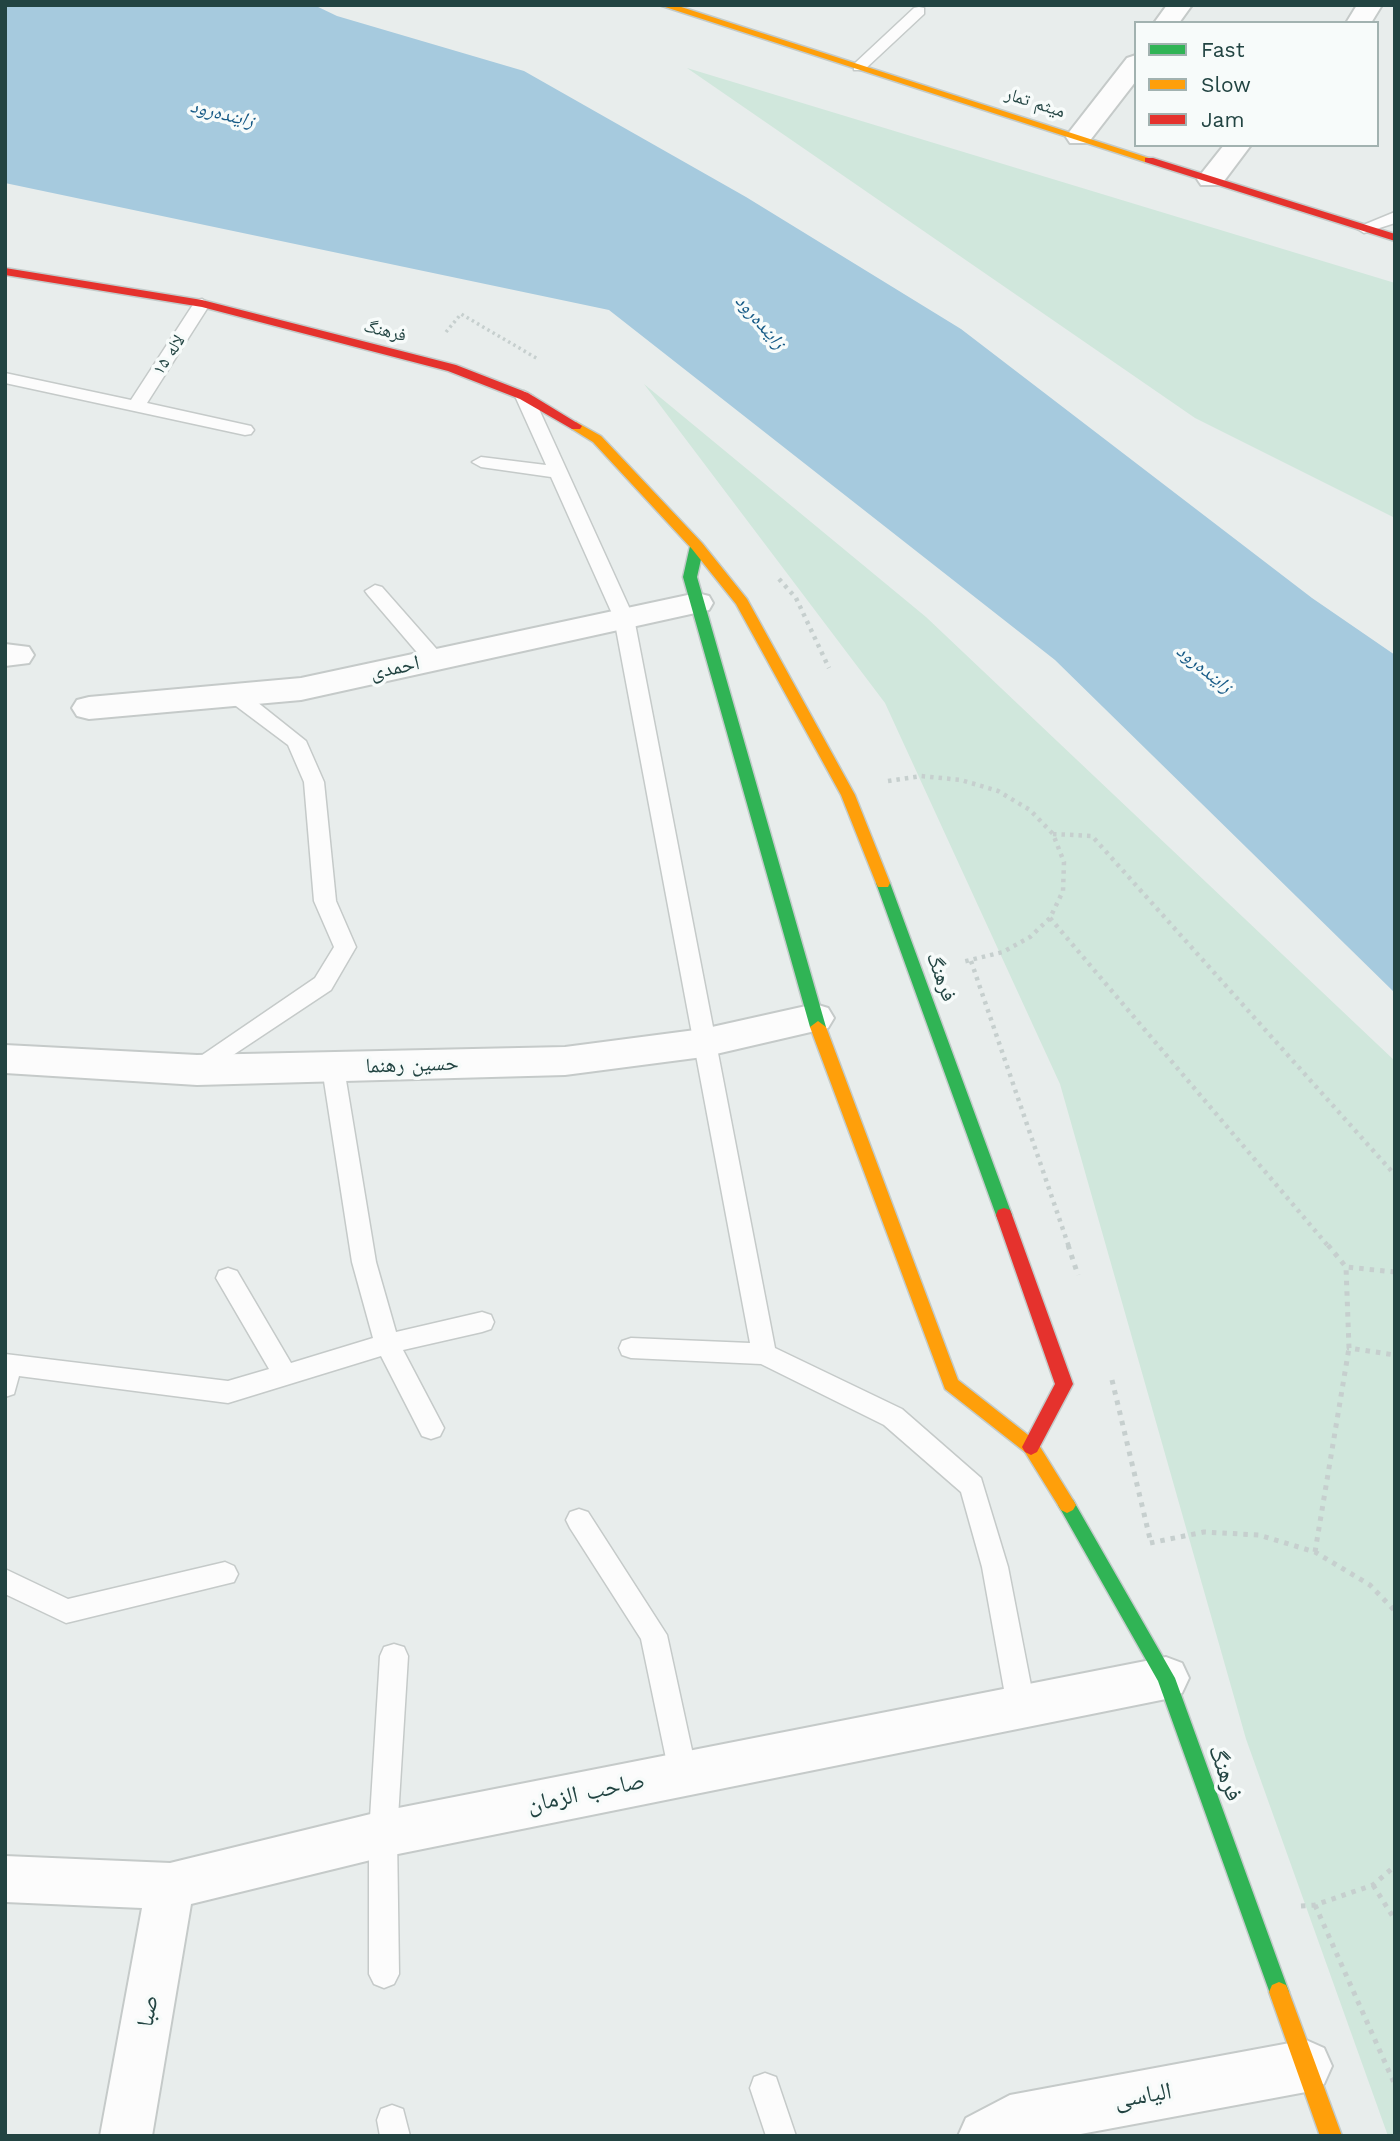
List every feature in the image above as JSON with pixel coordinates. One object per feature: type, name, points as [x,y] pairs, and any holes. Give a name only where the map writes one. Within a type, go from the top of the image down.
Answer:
[{"type":"street","name":"میثم تمار","points":[[664,5],[1395,237]]},
{"type":"street","points":[[1168,21],[1180,5]]},
{"type":"street","points":[[1359,21],[1370,5]]},
{"type":"street","points":[[1079,137],[1134,66]]},
{"type":"street","points":[[1211,179],[1236,147]]},
{"type":"street","name":"فرهنگ","points":[[5,271],[202,304],[453,368],[524,396],[597,439],[697,546],[742,602],[848,795],[914,962],[1064,1384],[1031,1447]]},
{"type":"street","name":"فرهنگ","points":[[697,546],[690,577],[815,1018],[951,1384],[1031,1447],[1104,1566],[1166,1678],[1331,2136]]},
{"type":"street","name":"احمدی","points":[[89,708],[301,689],[697,603]]},
{"type":"street","name":"حسین رهنما","points":[[5,1059],[197,1070],[565,1060],[703,1043],[815,1018]]},
{"type":"street","name":"صاحب الزمان","points":[[5,1879],[170,1886],[383,1834],[1166,1678]]},
{"type":"street","name":"صبا","points":[[126,2136],[170,1886]]},
{"type":"street","name":"الیاسی","points":[[984,2136],[1010,2121],[1306,2066]]},
{"type":"lane","points":[[859,67],[919,11]]},
{"type":"lane","points":[[1364,228],[1395,217]]},
{"type":"lane","name":"لاله ۱۵","points":[[136,406],[202,304]]},
{"type":"lane","points":[[5,378],[245,430]]},
{"type":"lane","points":[[524,396],[624,618],[764,1354]]},
{"type":"lane","points":[[481,462],[559,472]]},
{"type":"lane","points":[[375,591],[434,659]]},
{"type":"lane","points":[[197,1070],[323,984],[345,947],[325,901],[314,782],[296,741],[235,695]]},
{"type":"lane","points":[[333,1068],[364,1262],[387,1344],[431,1428]]},
{"type":"lane","points":[[228,1278],[285,1375]]},
{"type":"lane","points":[[6,1372],[228,1392],[387,1344],[482,1322]]},
{"type":"lane","points":[[631,1348],[764,1354],[893,1417],[972,1486],[995,1567],[1021,1706]]},
{"type":"lane","points":[[579,1520],[654,1635],[683,1773]]},
{"type":"lane","points":[[5,1581],[66,1611],[225,1574]]},
{"type":"lane","points":[[384,1974],[383,1834],[394,1656]]},
{"type":"lane","points":[[765,2088],[781,2136]]},
{"type":"path","points":[[848,795],[882,781],[921,776],[961,780],[1009,797],[1030,810],[1053,834],[1064,862],[1063,891],[1050,918],[1030,937],[1003,952],[971,961],[943,964],[914,962]]},
{"type":"path","points":[[1053,834],[1093,836],[1395,1175]]},
{"type":"path","points":[[1050,918],[1346,1267],[1349,1348],[1315,1552]]},
{"type":"path","points":[[1346,1267],[1395,1272]]},
{"type":"path","points":[[1349,1348],[1395,1355]]},
{"type":"path","points":[[1104,1566],[1151,1543],[1204,1532],[1259,1535],[1315,1552],[1370,1585],[1395,1611]]},
{"type":"path","points":[[1251,1908],[1315,1905],[1373,1885],[1395,1866]]},
{"type":"path","points":[[1373,1885],[1395,1920]]},
{"type":"path","points":[[1315,1905],[1395,2085]]},
{"type":"green space","points":[[687,68],[1395,283],[1395,518],[1195,418]]},
{"type":"green space","points":[[644,384],[926,617],[1395,1061],[1395,2136],[1388,2136],[1246,1739],[1060,1084],[885,703]]},
{"type":"water","name":"زاینده‌رود","points":[[5,5],[314,5],[337,16],[524,71],[746,197],[961,329],[1312,598],[1395,655],[1395,993],[1055,660],[609,310],[5,183]]},
{"type":"traffic: fast","points":[[697,546],[690,577],[818,1027]]},
{"type":"traffic: fast","points":[[883,883],[1004,1215]]},
{"type":"traffic: fast","points":[[1067,1505],[1166,1678],[1279,1992]]},
{"type":"traffic: slow","points":[[664,5],[1149,160]]},
{"type":"traffic: slow","points":[[576,426],[597,439],[697,546],[742,602],[848,795],[883,883]]},
{"type":"traffic: slow","points":[[818,1027],[951,1384],[1031,1447],[1067,1505]]},
{"type":"traffic: slow","points":[[1279,1992],[1331,2136]]},
{"type":"traffic: jam","points":[[1149,160],[1395,238]]},
{"type":"traffic: jam","points":[[5,271],[202,304],[452,368],[524,396],[576,426]]},
{"type":"traffic: jam","points":[[1004,1215],[1064,1384],[1031,1447]]}]
